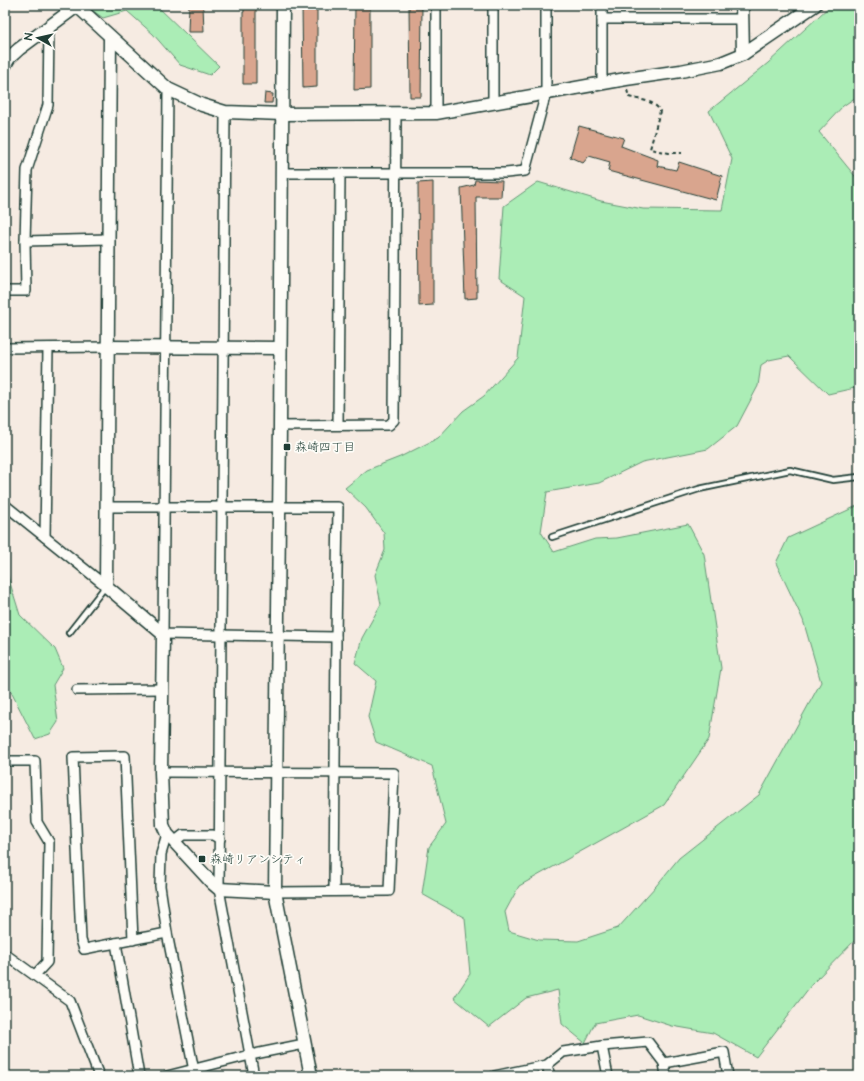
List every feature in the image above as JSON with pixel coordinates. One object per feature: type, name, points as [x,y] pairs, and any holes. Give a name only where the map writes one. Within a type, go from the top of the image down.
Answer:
[{"type":"street","points":[[283,5],[275,892],[311,1076]]},
{"type":"street","points":[[436,5],[436,113]]},
{"type":"street","points":[[492,103],[493,5]]},
{"type":"street","points":[[282,173],[396,174],[506,173],[525,171],[546,93],[546,5]]},
{"type":"street","points":[[602,5],[602,84]]},
{"type":"street","points":[[742,5],[742,54]]},
{"type":"street","points":[[5,65],[9,58],[19,49],[77,6],[168,89],[202,105],[225,112],[282,114],[436,113],[721,63],[742,54],[804,9],[816,5]]},
{"type":"street","points":[[602,19],[742,19]]},
{"type":"street","points":[[5,291],[26,291],[25,241],[28,170],[48,105],[49,28]]},
{"type":"street","points":[[106,586],[110,37]]},
{"type":"street","points":[[161,772],[394,772],[389,891],[275,892],[219,889],[171,838],[163,824],[161,772],[168,89]]},
{"type":"street","points":[[225,112],[219,889],[254,1076]]},
{"type":"street","points":[[280,426],[338,424],[389,425],[394,420],[396,113]]},
{"type":"street","points":[[338,424],[340,173]]},
{"type":"street","points":[[25,241],[109,239]]},
{"type":"street","points":[[5,348],[280,348]]},
{"type":"street","points":[[45,537],[48,348]]},
{"type":"street","points":[[5,505],[163,634],[336,636]]},
{"type":"street","points":[[107,507],[338,507],[334,773],[334,891]]},
{"type":"street","points":[[77,690],[162,689]]},
{"type":"street","points":[[133,940],[125,756],[73,757],[81,940],[84,949],[133,940],[168,933]]},
{"type":"street","points":[[5,761],[34,761],[37,822],[49,842],[47,962],[35,975]]},
{"type":"street","points":[[194,1073],[160,886],[161,854],[171,838],[183,835],[213,835],[220,839]]},
{"type":"street","points":[[116,943],[139,1076]]},
{"type":"street","points":[[5,954],[70,1001],[99,1076]]},
{"type":"street","points":[[494,1076],[547,1065],[562,1052],[602,1046],[648,1042],[664,1063],[666,1076]]},
{"type":"street","points":[[167,1076],[194,1073],[250,1055],[304,1044]]},
{"type":"street","points":[[602,1046],[608,1076]]},
{"type":"street","points":[[664,1063],[724,1052],[728,1076]]},
{"type":"street","points":[[547,1065],[550,1076]]},
{"type":"lane","points":[[552,537],[699,490],[790,470],[833,480],[859,477]]},
{"type":"lane","points":[[69,633],[106,586]]},
{"type":"path","points":[[626,79],[628,98],[647,101],[657,106],[660,111],[650,149],[669,153],[682,153]]},
{"type":"green space","points":[[85,5],[156,5],[219,66],[210,75],[180,65],[153,34],[127,11],[103,18]]},
{"type":"green space","points":[[831,5],[859,5],[859,95],[843,106],[819,132],[859,181],[859,387],[828,394],[789,356],[769,360],[761,365],[758,386],[737,426],[708,449],[642,462],[599,483],[547,492],[541,532],[554,552],[595,539],[617,538],[688,524],[704,554],[721,668],[709,739],[664,805],[519,886],[505,912],[509,931],[539,940],[578,941],[618,928],[679,858],[759,795],[821,682],[803,620],[776,563],[788,538],[859,505],[859,936],[812,984],[756,1057],[713,1033],[672,1026],[638,1015],[595,1023],[585,1043],[562,1024],[558,990],[526,998],[489,1027],[454,998],[470,974],[465,918],[422,894],[429,847],[446,824],[432,766],[376,742],[368,717],[376,681],[355,663],[362,638],[381,604],[375,575],[385,550],[384,533],[366,508],[345,488],[367,470],[400,457],[438,438],[463,411],[484,396],[518,358],[525,296],[499,279],[504,206],[538,182],[601,201],[643,209],[722,210],[732,159],[709,111],[768,63]]},
{"type":"green space","points":[[5,567],[20,615],[55,649],[63,668],[53,685],[58,722],[50,734],[35,739],[5,680]]},
{"type":"building","points":[[189,5],[203,5],[204,32],[188,32]]},
{"type":"building","points":[[244,5],[256,5],[256,84],[243,84]]},
{"type":"building","points":[[302,5],[317,5],[317,87],[303,88]]},
{"type":"building","points":[[355,5],[370,5],[370,89],[354,90]]},
{"type":"building","points":[[409,5],[422,5],[421,97],[410,97]]},
{"type":"building","points":[[265,93],[273,94],[272,103],[264,103]]},
{"type":"building","points":[[579,126],[624,138],[621,146],[658,160],[657,166],[676,170],[679,162],[722,176],[716,200],[608,171],[610,162],[589,156],[583,163],[570,157]]},
{"type":"building","points":[[475,180],[502,181],[501,197],[476,197],[477,298],[465,299],[461,188],[474,185]]},
{"type":"building","points":[[433,182],[433,305],[419,306],[418,183]]},
{"type":"place","name":"森崎四丁目","points":[[287,447]]},
{"type":"place","name":"森崎リアンシティ","points":[[202,859]]}]
